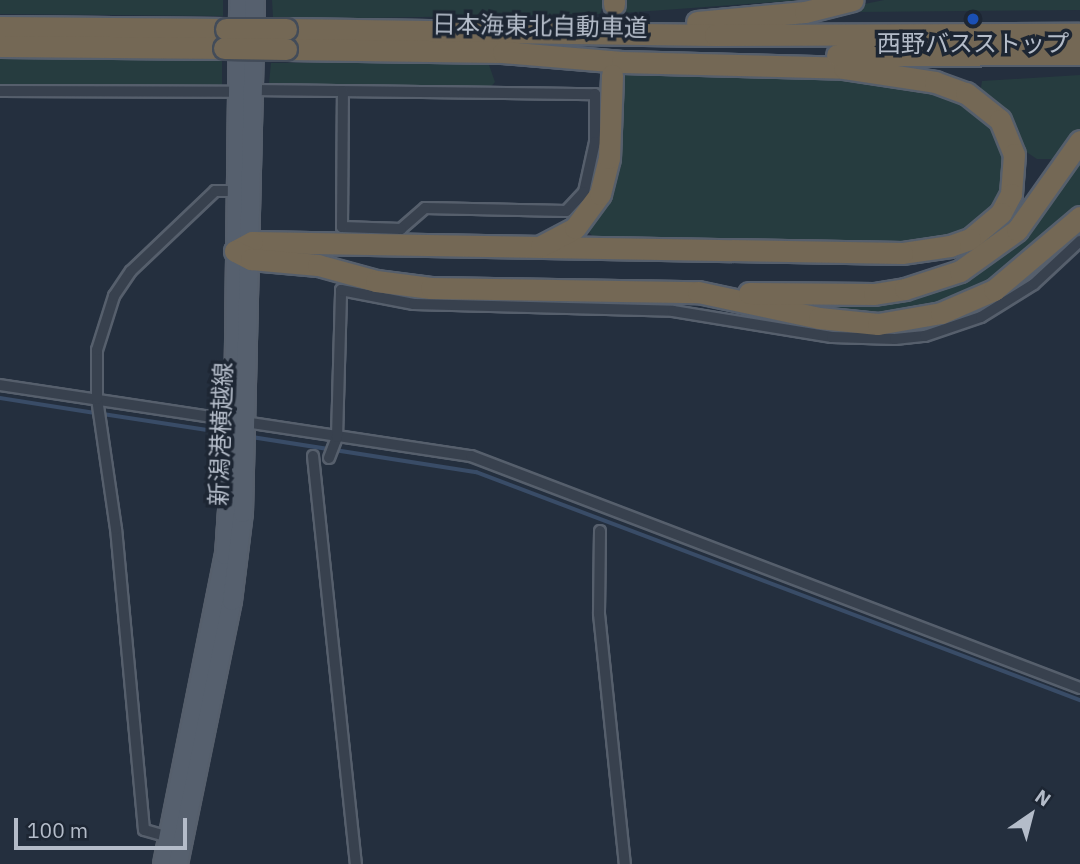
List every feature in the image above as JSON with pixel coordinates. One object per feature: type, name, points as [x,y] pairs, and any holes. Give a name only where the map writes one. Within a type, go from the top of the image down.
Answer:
[{"type":"highway","points":[[501,42],[742,20],[853,0]]},
{"type":"highway","name":"日本海東北自動車道","points":[[0,27],[225,39]]},
{"type":"highway","name":"日本海東北自動車道","points":[[501,42],[1080,34]]},
{"type":"highway","name":"日本海東北自動車道","points":[[0,46],[286,39],[1080,54]]},
{"type":"highway","points":[[246,251],[539,247],[928,251],[970,239],[1001,213],[1016,173],[1014,154],[1005,128],[985,104],[945,86],[898,75],[844,68],[622,62],[501,42]]},
{"type":"highway","points":[[539,247],[575,228],[600,194],[609,158],[612,75]]},
{"type":"highway","points":[[246,251],[318,264],[376,281],[431,289],[874,294],[905,289],[960,271],[1017,230],[1080,141]]},
{"type":"highway","points":[[698,292],[851,322],[908,321],[967,304],[995,290],[1080,217]]},
{"type":"main road","name":"新潟港横越線","points":[[178,864],[232,601],[243,513],[241,421],[246,251],[245,91],[239,0]]},
{"type":"main road","name":"新潟港横越線","points":[[246,251],[236,191],[255,0]]},
{"type":"main road","name":"新潟港横越線","points":[[163,864],[225,555],[241,421]]},
{"type":"street","points":[[0,91],[343,91],[595,94],[595,142],[584,192],[566,211],[425,208],[401,229],[342,228],[343,91]]},
{"type":"street","points":[[169,837],[144,830],[116,529],[97,400],[97,350],[114,296],[153,248],[215,191],[236,191]]},
{"type":"street","points":[[330,458],[337,437],[341,290],[414,304],[673,311],[832,337],[895,339],[925,336],[981,317],[1034,284],[1080,241]]},
{"type":"street","points":[[0,385],[471,456],[1080,688]]},
{"type":"street","points":[[313,456],[356,864]]},
{"type":"street","points":[[600,531],[599,614],[625,864]]},
{"type":"green space","points":[[0,0],[223,0],[223,16],[0,14]]},
{"type":"green space","points":[[272,0],[605,0],[600,14],[364,18],[273,17]]},
{"type":"green space","points":[[626,0],[802,0],[623,13]]},
{"type":"green space","points":[[884,0],[1080,0],[1080,10],[859,12],[860,5]]},
{"type":"green space","points":[[0,58],[222,61],[222,85],[0,84]]},
{"type":"green space","points":[[271,63],[489,65],[495,82],[488,90],[269,83]]},
{"type":"green space","points":[[619,73],[856,78],[944,93],[970,105],[993,126],[1004,148],[1004,192],[971,230],[936,242],[597,241],[587,230],[608,197]]},
{"type":"green space","points":[[1080,75],[1080,129],[1058,159],[1037,159],[1022,149],[1020,136],[1003,110],[980,93],[982,81]]},
{"type":"green space","points":[[1080,152],[1080,211],[986,289],[895,318],[827,314],[791,303],[980,268]]},
{"type":"waterway","points":[[0,398],[95,413]]},
{"type":"waterway","points":[[103,414],[227,433]]},
{"type":"waterway","points":[[252,437],[476,472],[1080,700]]},
{"type":"tunnel","points":[[612,75],[614,4]]},
{"type":"place","name":"西野バスストップ","points":[[973,19]]}]
